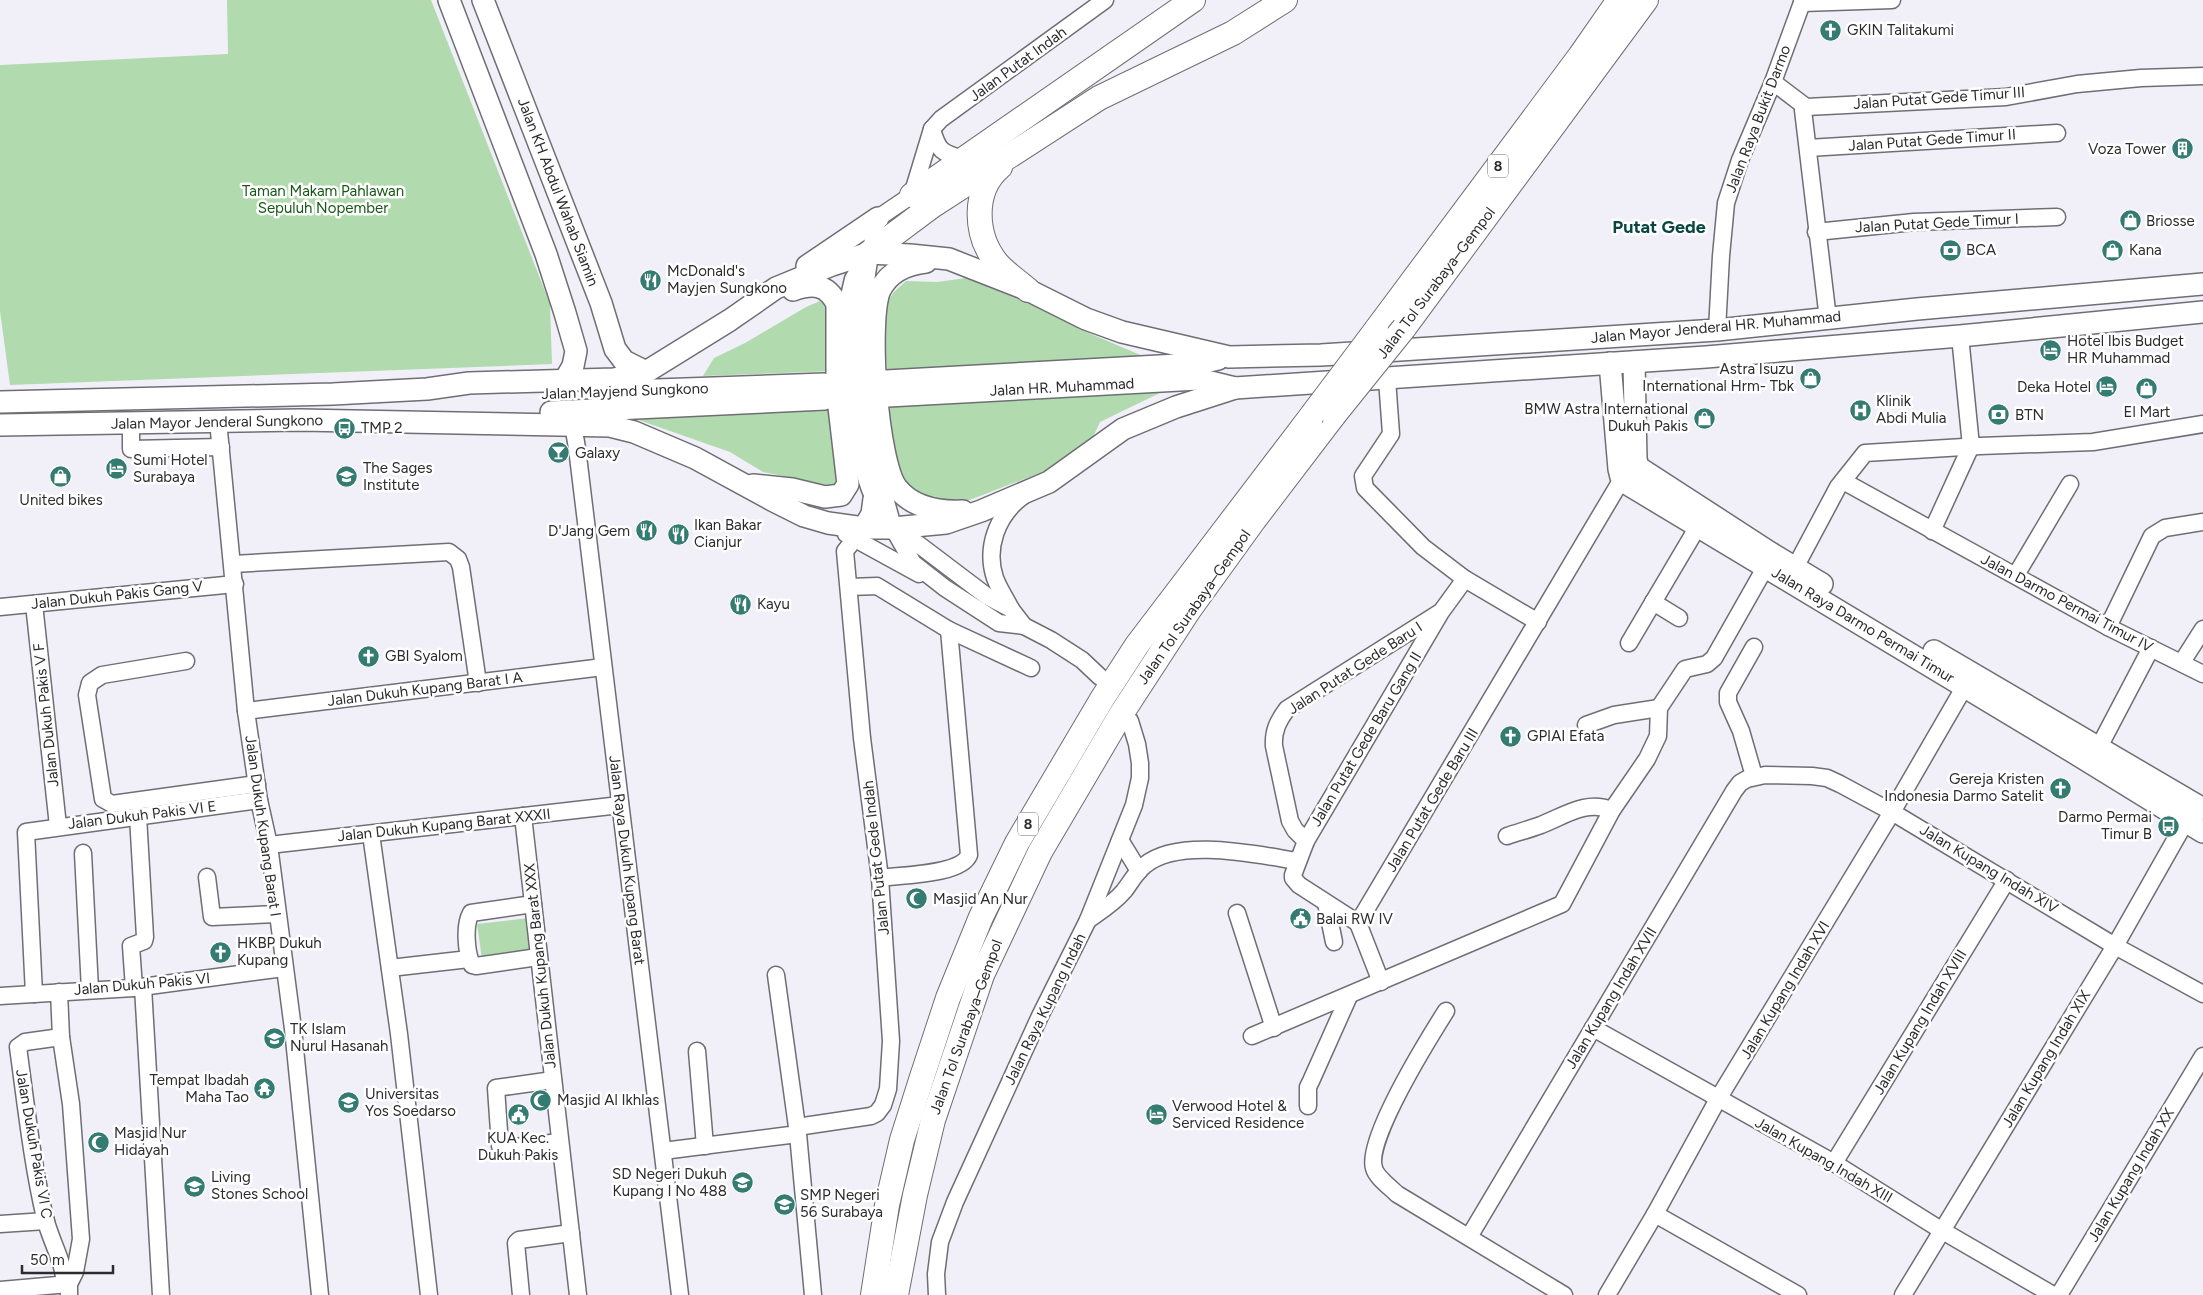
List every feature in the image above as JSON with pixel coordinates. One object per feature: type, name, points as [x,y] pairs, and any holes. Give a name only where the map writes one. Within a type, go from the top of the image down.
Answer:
[{"type":"highway","points":[[912,194],[1193,0]]},
{"type":"highway","points":[[869,253],[932,206],[1099,98],[1233,33],[1284,0]]},
{"type":"highway","name":"Jalan Tol Surabaya–Gempol","points":[[896,1295],[915,1194],[932,1120],[982,975],[1040,852],[1120,716],[1189,610],[1254,520],[1376,330],[1580,56],[1619,0]]},
{"type":"highway","name":"Jalan Tol Surabaya–Gempol","points":[[873,1295],[887,1206],[902,1140],[948,998],[981,917],[1017,843],[1102,699],[1137,645],[1323,415],[1404,328],[1646,0]]},
{"type":"highway","points":[[1025,146],[996,170],[984,189],[980,202],[979,218],[985,245],[997,263],[1028,290]]},
{"type":"main road","points":[[449,0],[546,254],[565,313],[576,351],[573,366],[564,380]]},
{"type":"main road","name":"Jalan KH Abdul Wahab Siamin","points":[[483,0],[600,303],[615,349],[624,361],[646,372]]},
{"type":"main road","points":[[462,35],[492,24]]},
{"type":"main road","points":[[427,389],[469,383],[614,379],[646,372],[745,310],[878,218]]},
{"type":"main road","points":[[776,288],[869,253],[910,255],[949,260],[1028,290],[1086,319],[1122,332],[1229,357]]},
{"type":"main road","points":[[962,264],[931,261],[917,263],[898,270],[885,281],[877,298],[875,323],[876,388],[884,455],[888,471],[897,488],[915,503],[932,509],[981,511]]},
{"type":"main road","points":[[745,310],[806,285],[820,286],[833,295],[837,304],[837,390],[848,474],[846,489],[836,497],[746,484]]},
{"type":"main road","points":[[2195,285],[2197,313]]},
{"type":"main road","name":"Jalan Mayor Jenderal HR. Muhammad","points":[[1229,357],[1321,355],[1717,330],[1918,309],[2195,285]]},
{"type":"main road","points":[[565,313],[580,317],[587,316],[593,313],[600,303]]},
{"type":"main road","name":"Jalan Mayor Jenderal HR. Muhammad","points":[[1235,388],[1387,380],[1634,362],[1960,336],[2197,313]]},
{"type":"main road","name":"Jalan HR. Muhammad","points":[[1229,357],[1196,364],[887,389],[1198,379],[1235,388]]},
{"type":"main road","name":"Jalan Raya Darmo Permai Timur","points":[[1634,362],[1636,459],[1638,467],[1792,574],[2054,731],[2102,756],[2197,816]]},
{"type":"main road","points":[[1610,363],[1618,469],[1622,479]]},
{"type":"main road","points":[[433,422],[610,426],[634,432],[695,458],[804,516],[860,534],[893,528],[946,523],[981,511],[1049,482],[1123,429],[1176,407],[1235,388]]},
{"type":"main road","name":"Jalan Mayjend Sungkono","points":[[427,389],[470,396],[825,391],[494,414],[433,422]]},
{"type":"main road","name":"Jalan Mayor Jenderal Sungkono","points":[[0,402],[235,397],[427,389]]},
{"type":"main road","name":"Jalan Mayor Jenderal Sungkono","points":[[0,425],[218,421],[433,422]]},
{"type":"main road","name":"Jalan Raya Darmo Permai Timur","points":[[1622,479],[1697,528],[1765,568],[1792,574]]},
{"type":"main road","points":[[860,534],[872,514],[874,500]]},
{"type":"street","name":"Jalan Putat Indah","points":[[932,129],[941,119],[1106,0]]},
{"type":"street","points":[[1802,1],[1892,0]]},
{"type":"street","name":"Jalan Raya Bukit Darmo","points":[[1717,330],[1720,256],[1726,203],[1740,160],[1773,82],[1802,1]]},
{"type":"street","name":"Jalan Putat Gede Timur III","points":[[1806,107],[2006,97],[2077,84],[2141,78],[2203,76]]},
{"type":"street","points":[[1773,82],[1806,107],[1803,110],[1816,232],[1828,319]]},
{"type":"street","points":[[932,129],[936,143],[944,154],[963,159]]},
{"type":"street","points":[[932,129],[912,194],[878,218],[869,253],[863,328],[863,388],[872,448],[893,528],[988,597],[1011,609]]},
{"type":"street","name":"Jalan Putat Gede Timur II","points":[[1808,148],[2057,132]]},
{"type":"street","name":"Jalan Putat Gede Timur I","points":[[1816,232],[1914,222],[2057,217]]},
{"type":"street","points":[[869,253],[853,279],[849,302],[851,388],[854,416],[867,482],[874,500],[913,563],[945,588]]},
{"type":"street","points":[[817,271],[831,280],[849,302]]},
{"type":"street","points":[[1932,531],[1970,446],[1960,336]]},
{"type":"street","points":[[1387,380],[1391,434],[1363,476],[1364,486],[1423,547],[1465,579],[1538,622]]},
{"type":"street","name":"Jalan Dukuh Kupang Barat I","points":[[218,421],[246,711],[268,845],[294,1037],[320,1295]]},
{"type":"street","points":[[131,423],[131,449],[221,447]]},
{"type":"street","points":[[1792,574],[1843,480],[1865,453],[1970,446],[2093,442],[2203,424]]},
{"type":"street","name":"Jalan Raya Dukuh Kupang Barat","points":[[572,425],[577,448],[680,1295]]},
{"type":"street","name":"Jalan Putat Gede Baru III","points":[[1358,923],[1622,479]]},
{"type":"street","name":"Jalan Darmo Permai Timur IV","points":[[1843,480],[1932,531],[2108,626],[2203,674]]},
{"type":"street","points":[[1024,626],[1011,609],[998,585],[992,568],[993,538],[1001,520],[1012,505],[1022,497],[1049,482]]},
{"type":"street","points":[[2016,575],[2070,484]]},
{"type":"street","points":[[2108,626],[2152,536],[2165,528],[2203,522]]},
{"type":"street","points":[[1629,643],[1697,528]]},
{"type":"street","points":[[860,534],[999,623],[1024,626],[1051,640],[1082,660],[1100,677]]},
{"type":"street","name":"Jalan Putat Gede Indah","points":[[663,1151],[705,1146],[871,1116],[882,1105],[888,1089],[891,1041],[880,878],[862,738],[845,551],[860,534]]},
{"type":"street","points":[[233,564],[449,552],[458,559],[461,567],[478,682]]},
{"type":"street","points":[[1252,1036],[1562,904],[1612,810],[1640,771],[1654,745],[1660,726],[1659,708],[1685,669],[1707,664],[1714,658],[1765,568]]},
{"type":"street","name":"Jalan Putat Gede Baru Gang II","points":[[1298,861],[1306,841],[1441,612],[1465,579]]},
{"type":"street","name":"Jalan Dukuh Pakis Gang V","points":[[0,607],[235,584]]},
{"type":"street","points":[[849,587],[877,586],[949,630],[1031,668]]},
{"type":"street","points":[[1653,602],[1679,618]]},
{"type":"street","name":"Jalan Dukuh Pakis V F","points":[[34,604],[58,826]]},
{"type":"street","name":"Jalan Putat Gede Baru I","points":[[1306,841],[1295,830],[1290,821],[1273,738],[1278,721],[1287,709],[1441,612]]},
{"type":"street","points":[[2182,662],[2203,629]]},
{"type":"street","points":[[880,878],[941,871],[961,864],[967,860],[969,855],[949,630]]},
{"type":"street","points":[[1754,648],[1728,693],[1728,702],[1759,776]]},
{"type":"street","points":[[2102,756],[2151,648]]},
{"type":"street","points":[[186,661],[102,676],[90,683],[87,695],[103,800],[112,804],[258,792]]},
{"type":"street","name":"Jalan Dukuh Kupang Barat I A","points":[[246,711],[603,667]]},
{"type":"street","name":"Jalan Kupang Indah XVI","points":[[1607,1295],[1656,1214],[1718,1099],[1892,812],[1968,680]]},
{"type":"street","points":[[1586,725],[1614,714],[1659,708]]},
{"type":"street","name":"Jalan Raya Kupang Indah","points":[[937,1295],[936,1274],[940,1242],[955,1202],[1040,1016],[1088,920],[1134,805],[1140,778],[1137,744],[1130,721]]},
{"type":"street","name":"Jalan Kupang Indah XIV","points":[[1759,776],[1812,776],[1827,778],[1892,812],[2115,946],[2203,994]]},
{"type":"street","name":"Jalan Kupang Indah XVII","points":[[1469,1237],[1734,791],[1740,783],[1759,776]]},
{"type":"street","name":"Jalan Dukuh Pakis VI E","points":[[34,994],[26,833],[30,830],[138,816],[258,792]]},
{"type":"street","name":"Jalan Dukuh Kupang Barat XXXII","points":[[268,845],[620,805]]},
{"type":"street","points":[[1507,836],[1580,808],[1600,806],[1612,810]]},
{"type":"street","points":[[138,816],[145,937],[142,943],[131,946],[139,987],[161,1295]]},
{"type":"street","name":"Jalan Dukuh Kupang Barat XXX","points":[[523,816],[578,1295]]},
{"type":"street","name":"Jalan Kupang Indah XIX","points":[[1903,1295],[2115,946],[2197,816]]},
{"type":"street","points":[[370,834],[399,1034],[429,1295]]},
{"type":"street","points":[[1120,840],[1139,871]]},
{"type":"street","points":[[1088,920],[1115,900],[1139,871],[1161,856],[1190,851],[1223,851],[1298,861],[1293,874],[1295,882],[1358,923],[1381,982]]},
{"type":"street","points":[[83,853],[90,990]]},
{"type":"street","points":[[207,877],[212,917],[277,914]]},
{"type":"street","name":"Jalan Kupang Indah XVIII","points":[[1834,1164],[2007,880]]},
{"type":"street","points":[[1326,903],[1334,942]]},
{"type":"street","points":[[533,904],[470,913],[467,922],[469,959],[476,966],[538,957]]},
{"type":"street","points":[[1237,914],[1274,1028]]},
{"type":"street","points":[[390,968],[469,959]]},
{"type":"street","name":"Jalan Dukuh Pakis VI","points":[[0,996],[139,987],[284,968]]},
{"type":"street","points":[[776,975],[798,1130],[813,1295]]},
{"type":"street","points":[[0,1290],[67,1288],[75,1272],[81,1239],[71,1104],[62,1036],[59,992]]},
{"type":"street","points":[[1308,1106],[1308,1087],[1349,996]]},
{"type":"street","points":[[1446,1011],[1385,1118],[1373,1158],[1375,1171],[1401,1196],[1564,1295]]},
{"type":"street","name":"Jalan Kupang Indah XIII","points":[[1593,1028],[1834,1164],[1941,1230],[2053,1295]]},
{"type":"street","name":"Jalan Dukuh Pakis VI C","points":[[62,1036],[25,1042],[18,1048],[33,1158],[46,1221],[57,1256],[62,1263],[67,1288]]},
{"type":"street","points":[[697,1051],[705,1146]]},
{"type":"street","name":"Jalan Kupang Indah XX","points":[[2058,1295],[2203,1056]]},
{"type":"street","points":[[553,1080],[496,1088],[500,1146],[505,1148],[560,1142]]},
{"type":"street","points":[[1656,1214],[1798,1295]]},
{"type":"street","points":[[0,1224],[46,1221]]},
{"type":"street","points":[[520,1295],[516,1243],[519,1240],[571,1233]]},
{"type":"green space","name":"Taman Makam Pahlawan Sepuluh Nopember","points":[[227,0],[431,0],[550,304],[552,364],[10,385],[0,311],[0,65],[228,54]]},
{"type":"green space","points":[[966,278],[1055,314],[1079,329],[1143,356],[887,370],[884,319],[889,300],[894,292],[906,281],[937,282]]},
{"type":"green space","points":[[820,301],[831,307],[834,371],[703,376],[714,358]]},
{"type":"green space","points":[[1168,389],[1100,422],[1093,437],[1077,453],[1050,469],[949,508],[934,507],[898,479],[887,404]]},
{"type":"green space","points":[[836,407],[846,485],[830,496],[793,478],[763,472],[730,452],[633,418]]},
{"type":"green space","points":[[537,917],[543,964],[484,973],[477,924]]},
{"type":"place","name":"GKIN Talitakumi","points":[[1831,30]]},
{"type":"place","name":"Voza Tower","points":[[2182,149]]},
{"type":"place","name":"Briosse","points":[[2130,221]]},
{"type":"place","name":"BCA","points":[[1950,250]]},
{"type":"place","name":"Kana","points":[[2113,250]]},
{"type":"place","name":"McDonald's Mayjen Sungkono","points":[[651,280]]},
{"type":"place","name":"Hotel Ibis Budget HR Muhammad","points":[[2051,350]]},
{"type":"place","name":"Astra Isuzu International Hrm- Tbk","points":[[1810,378]]},
{"type":"place","name":"Deka Hotel","points":[[2107,387]]},
{"type":"place","name":"El Mart","points":[[2147,389]]},
{"type":"place","name":"Klinik Abdi Mulia","points":[[1860,410]]},
{"type":"place","name":"BTN","points":[[1999,415]]},
{"type":"place","name":"BMW Astra International Dukuh Pakis","points":[[1704,418]]},
{"type":"place","name":"TMP 2","points":[[345,428]]},
{"type":"place","name":"Galaxy","points":[[559,453]]},
{"type":"place","name":"Sumi Hotel Surabaya","points":[[117,469]]},
{"type":"place","name":"United bikes","points":[[61,477]]},
{"type":"place","name":"The Sages Institute","points":[[347,477]]},
{"type":"place","name":"D'Jang Gem","points":[[646,531]]},
{"type":"place","name":"Ikan Bakar Cianjur","points":[[678,534]]},
{"type":"place","name":"Kayu","points":[[741,604]]},
{"type":"place","name":"GBI Syalom","points":[[369,656]]},
{"type":"place","name":"GPIAI Efata","points":[[1511,736]]},
{"type":"place","name":"Gereja Kristen Indonesia Darmo Satelit","points":[[2060,788]]},
{"type":"place","name":"Darmo Permai Timur B","points":[[2168,826]]},
{"type":"place","name":"Masjid An Nur","points":[[917,899]]},
{"type":"place","name":"Balai RW IV","points":[[1300,919]]},
{"type":"place","name":"HKBP Dukuh Kupang","points":[[221,952]]},
{"type":"place","name":"TK Islam Nurul Hasanah","points":[[274,1038]]},
{"type":"place","name":"Tempat Ibadah Maha Tao","points":[[265,1089]]},
{"type":"place","name":"Masjid Al Ikhlas","points":[[541,1100]]},
{"type":"place","name":"Universitas Yos Soedarso","points":[[349,1103]]},
{"type":"place","name":"KUA Kec. Dukuh Pakis","points":[[518,1115]]},
{"type":"place","name":"Verwood Hotel & Serviced Residence","points":[[1156,1115]]},
{"type":"place","name":"Masjid Nur Hidayah","points":[[98,1142]]},
{"type":"place","name":"SD Negeri Dukuh Kupang I No 488","points":[[743,1183]]},
{"type":"place","name":"Living Stones School","points":[[195,1186]]},
{"type":"place","name":"SMP Negeri 56 Surabaya","points":[[784,1204]]},
{"type":"district","name":"Putat Gede","points":[[1659,227]]}]
